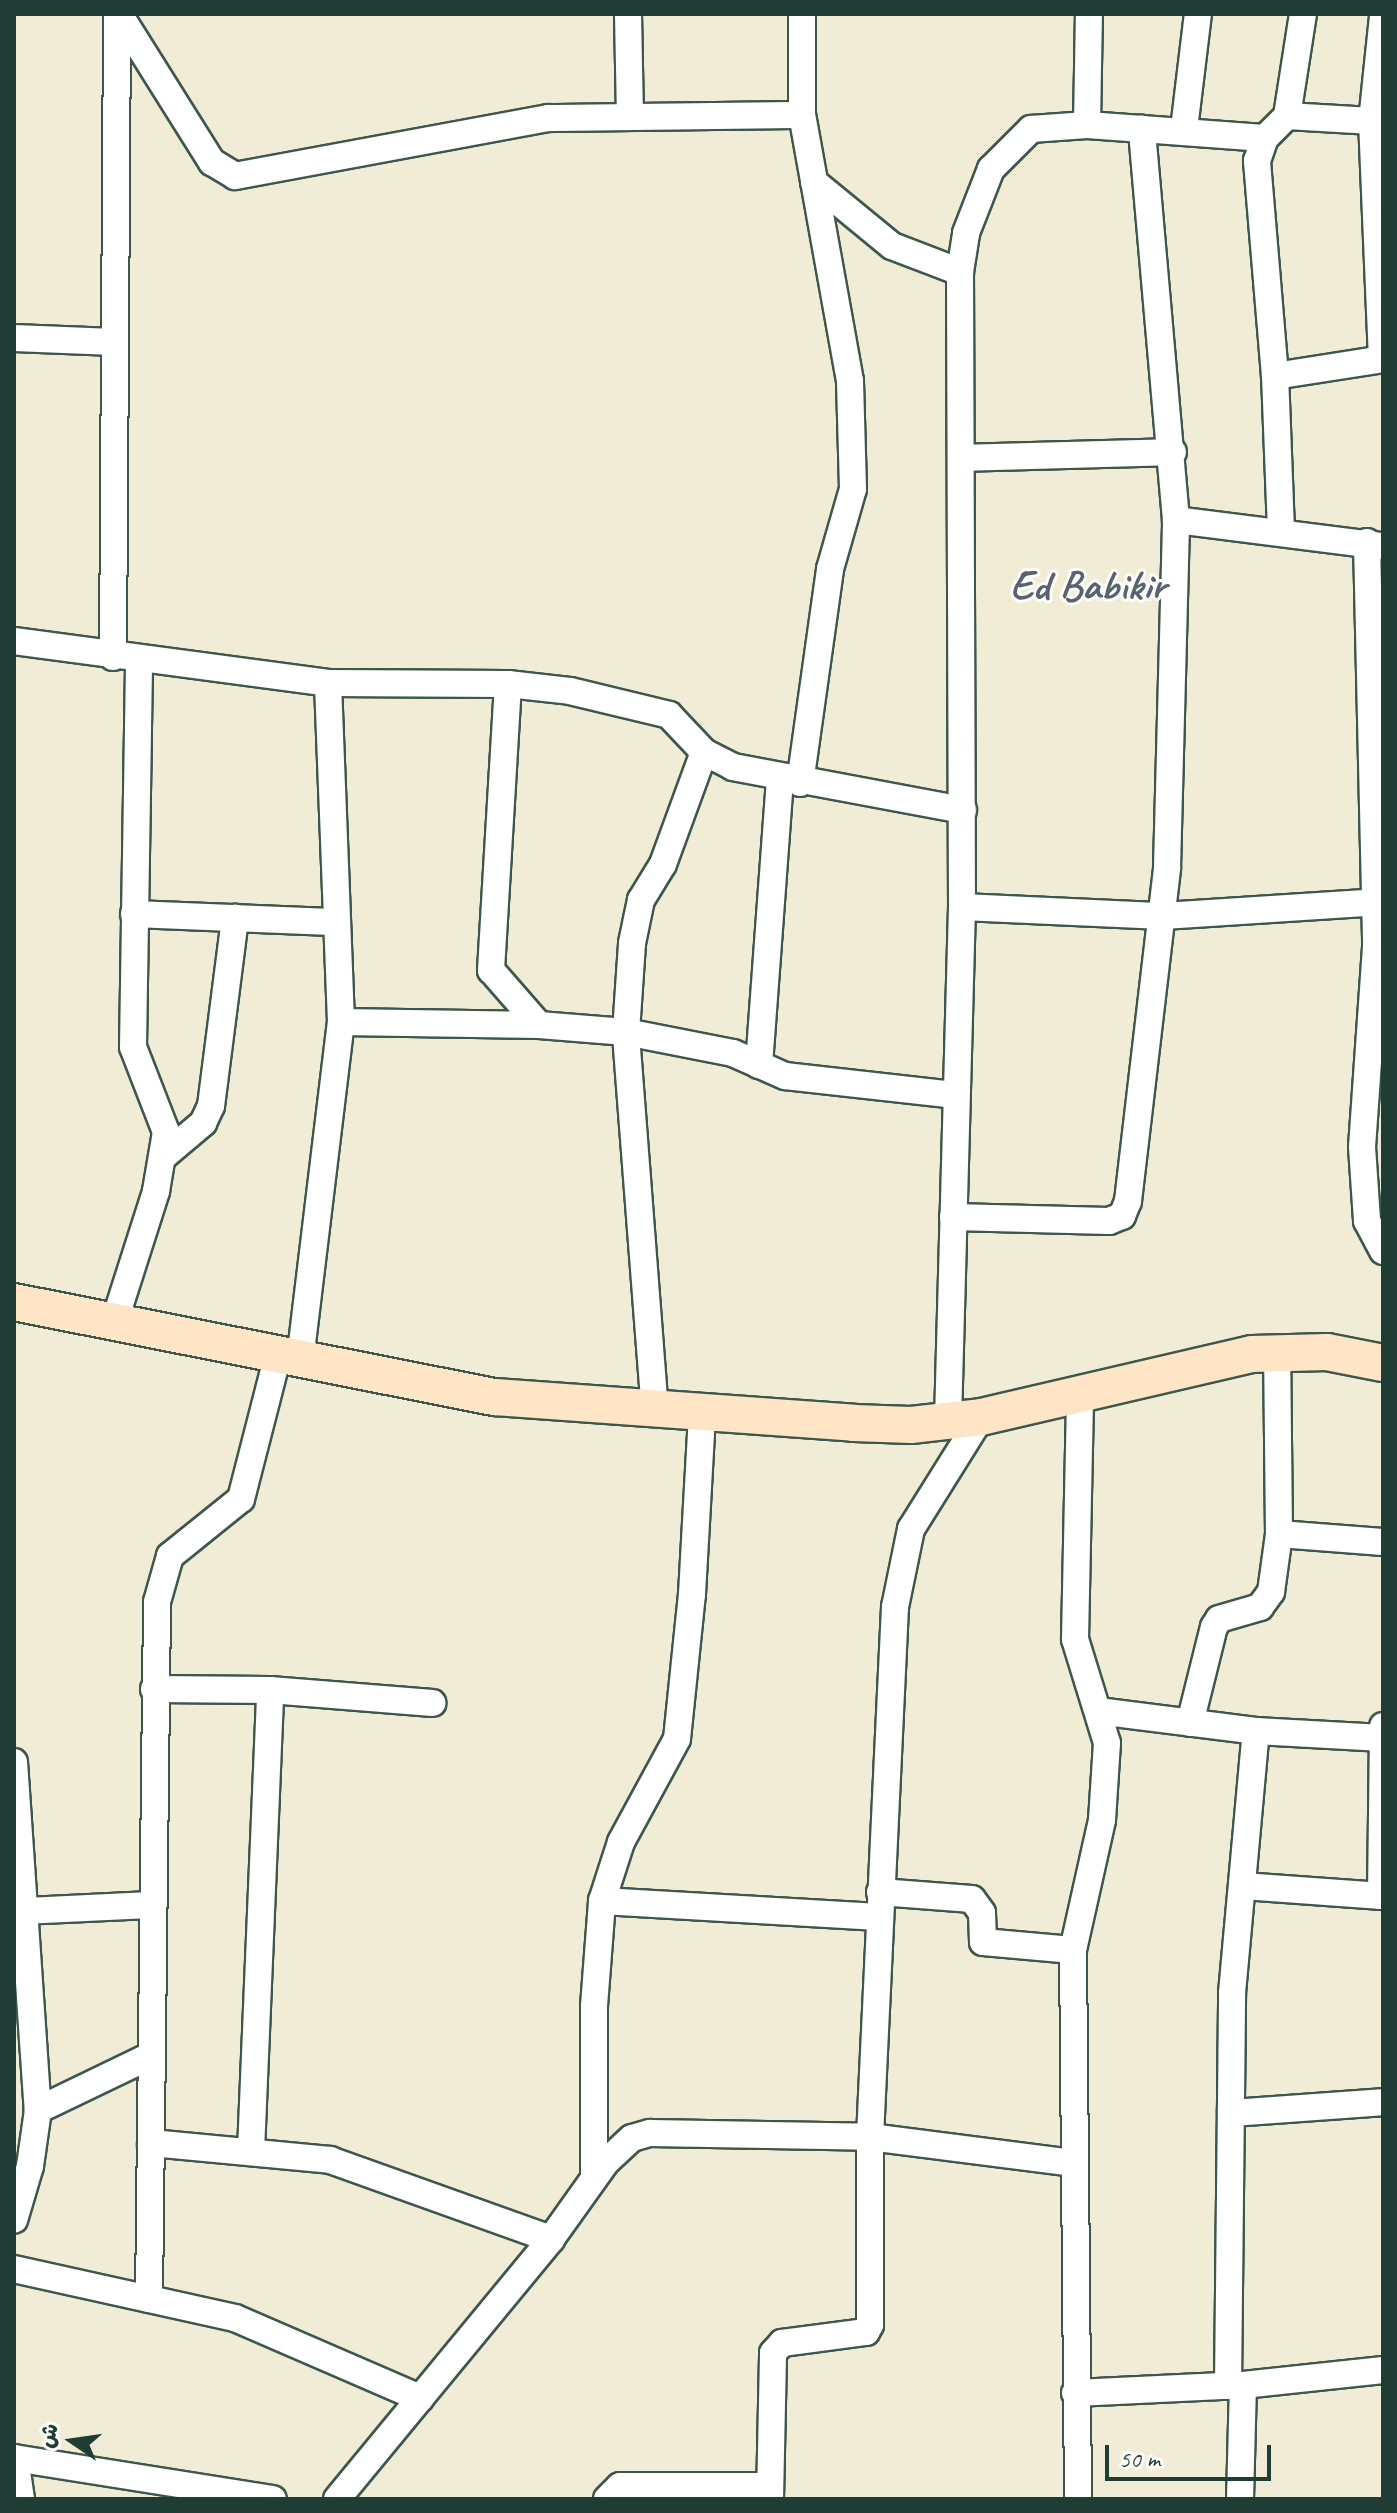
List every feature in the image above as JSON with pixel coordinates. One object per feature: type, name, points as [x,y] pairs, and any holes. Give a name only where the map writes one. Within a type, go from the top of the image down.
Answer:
[{"type":"street","points":[[118,14],[212,162],[235,176],[548,118],[802,115]]},
{"type":"street","points":[[114,1323],[165,1155],[166,1125],[133,1047],[134,914],[114,342],[118,14]]},
{"type":"street","points":[[628,14],[630,116]]},
{"type":"street","points":[[759,1065],[790,781],[830,569],[853,489],[850,381],[802,115],[802,14]]},
{"type":"street","points":[[1087,125],[1089,14]]},
{"type":"street","points":[[1184,129],[1198,14]]},
{"type":"street","points":[[1281,531],[1275,376],[1258,181],[1265,138],[1287,116],[1303,14]]},
{"type":"street","points":[[1275,376],[1382,359],[1372,121],[1383,17]]},
{"type":"street","points":[[1287,116],[1372,121]]},
{"type":"street","points":[[607,2499],[620,2486],[770,2492],[773,2353],[782,2343],[855,2335],[866,2332],[870,2325],[870,2137],[880,1904],[902,1559],[911,1529],[964,1419],[953,1217],[963,810],[960,272],[977,198],[1011,144],[1031,129],[1087,125],[1184,129],[1265,138]]},
{"type":"street","points":[[953,1217],[1109,1221],[1122,1216],[1128,1201],[1163,916],[1176,520],[1173,452],[1142,128]]},
{"type":"street","points":[[814,182],[892,246],[960,272]]},
{"type":"street","points":[[14,338],[114,342]]},
{"type":"street","points":[[962,458],[1173,452]]},
{"type":"street","points":[[1176,520],[1375,544],[1377,902],[1380,947],[1362,1147],[1379,1239]]},
{"type":"street","points":[[14,641],[328,683],[508,684],[634,703],[669,715],[704,752],[718,762],[790,781],[963,810]]},
{"type":"street","points":[[149,2299],[154,1689],[160,1581],[170,1556],[190,1535],[241,1499],[289,1357],[341,1022],[328,683]]},
{"type":"street","points":[[508,684],[491,970],[539,1025]]},
{"type":"street","points":[[655,1412],[626,1032],[635,917],[663,864],[704,752]]},
{"type":"street","points":[[962,907],[1163,916],[1377,902]]},
{"type":"street","points":[[134,914],[337,922]]},
{"type":"street","points":[[165,1155],[203,1123],[211,1106],[235,918]]},
{"type":"street","points":[[341,1022],[539,1025],[626,1032],[733,1053],[794,1077],[954,1095]]},
{"type":"street","points":[[14,1302],[495,1397],[702,1416],[911,1425],[964,1419],[1080,1395],[1220,1360],[1277,1352],[1327,1352],[1383,1363]]},
{"type":"street","points":[[1190,1723],[1214,1627],[1219,1619],[1266,1604],[1279,1534],[1277,1352]]},
{"type":"street","points":[[1078,2499],[1072,2163],[1073,1950],[1102,1820],[1107,1743],[1075,1639],[1080,1395]]},
{"type":"street","points":[[594,2178],[594,2006],[602,1901],[621,1842],[677,1739],[692,1594],[702,1416]]},
{"type":"street","points":[[1279,1534],[1383,1542]]},
{"type":"street","points":[[154,1689],[270,1690],[432,1703]]},
{"type":"street","points":[[251,2151],[270,1690]]},
{"type":"street","points":[[1098,1711],[1256,1731],[1383,1734],[1382,1896],[1242,1886]]},
{"type":"street","points":[[1240,2499],[1231,2113],[1232,1993],[1256,1731]]},
{"type":"street","points":[[14,1762],[38,2110],[22,2168],[14,2220]]},
{"type":"street","points":[[602,1901],[880,1904],[972,1899],[982,1913],[983,1942],[1073,1950]]},
{"type":"street","points":[[24,1911],[153,1905]]},
{"type":"street","points":[[38,2110],[150,2056]]},
{"type":"street","points":[[1231,2113],[1383,2102]]},
{"type":"street","points":[[337,2499],[551,2239],[616,2150],[632,2138],[650,2133],[870,2137],[1072,2163]]},
{"type":"street","points":[[151,2143],[330,2160],[551,2239]]},
{"type":"street","points":[[14,2269],[254,2325],[420,2398]]},
{"type":"street","points":[[1075,2393],[1236,2386],[1383,2370]]},
{"type":"street","points":[[21,2499],[14,2458],[273,2499]]},
{"type":"district","name":"Ed Babikir","points":[[1088,586]]}]
